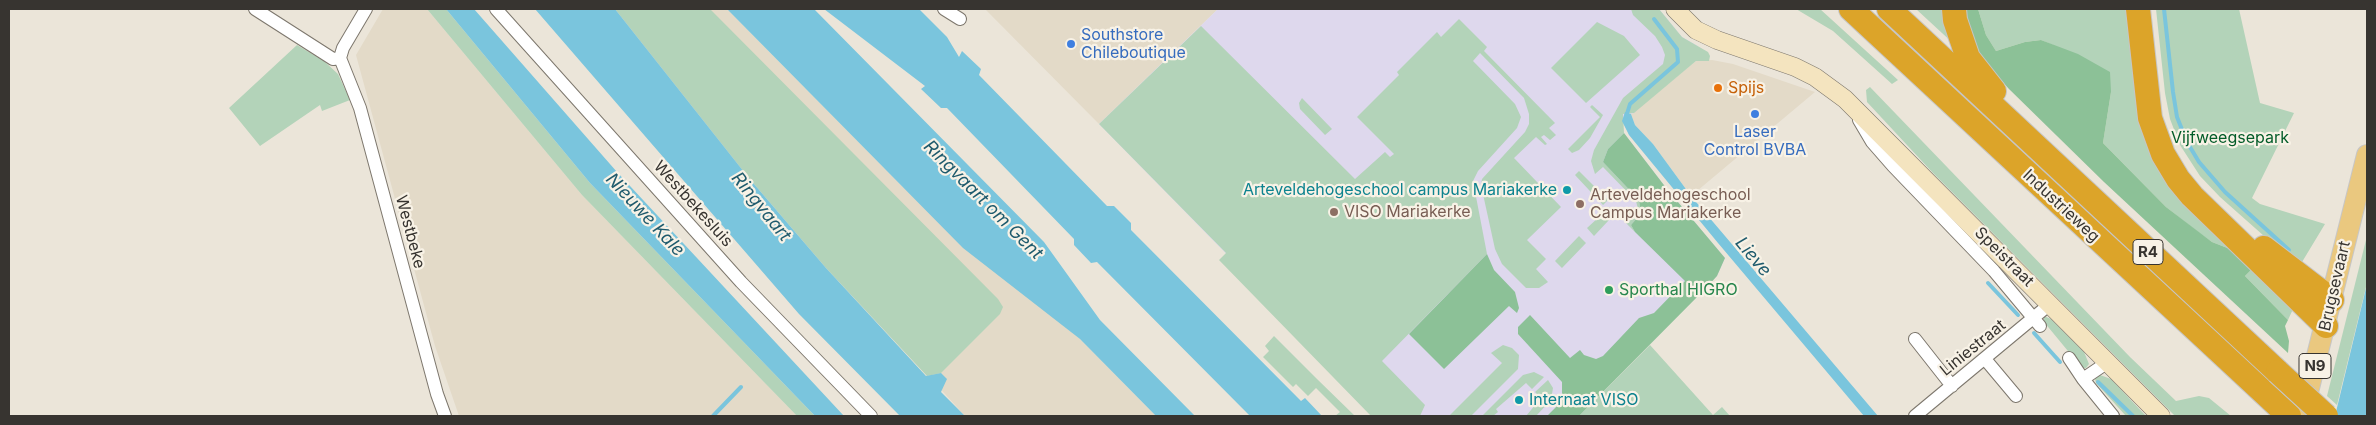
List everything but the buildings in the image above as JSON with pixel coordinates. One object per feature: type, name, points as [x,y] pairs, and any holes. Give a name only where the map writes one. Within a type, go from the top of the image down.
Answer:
[{"type":"highway","name":"Industrieweg","points":[[1851,9],[2281,409]]},
{"type":"highway","name":"Industrieweg","points":[[1889,9],[2326,416]]},
{"type":"highway","points":[[1954,9],[1955,20],[1968,58],[2014,112],[2026,137]]},
{"type":"highway","points":[[2138,9],[2150,118],[2168,162],[2192,196],[2326,326]]},
{"type":"highway","points":[[2146,9],[2161,121],[2171,149],[2184,171],[2232,222],[2332,300]]},
{"type":"main road","name":"Brugsevaart","points":[[2302,416],[2326,326],[2344,244],[2367,155]]},
{"type":"street","points":[[255,9],[333,59],[340,58],[343,48],[366,9]]},
{"type":"street","name":"Westbekesluis","points":[[496,9],[741,282],[871,416]]},
{"type":"street","points":[[944,9],[960,19]]},
{"type":"street","name":"Speistraat","points":[[1675,9],[1696,30],[1717,40],[1795,67],[1815,77],[1845,99],[2161,416]]},
{"type":"street","name":"Westbeke","points":[[340,58],[360,108],[445,416]]},
{"type":"street","name":"Speistraat","points":[[1845,99],[1872,142],[1994,271],[2037,322]]},
{"type":"street","name":"Liniestraat","points":[[1915,416],[1985,359],[2037,322],[2050,304]]},
{"type":"street","points":[[1915,339],[1952,386]]},
{"type":"street","points":[[2069,358],[2083,379],[2113,416]]},
{"type":"street","points":[[1985,359],[2016,396]]},
{"type":"street","points":[[2083,379],[2108,362]]},
{"type":"shaded area","points":[[383,9],[427,9],[582,195],[797,416],[459,416],[435,346],[356,55]]},
{"type":"shaded area","points":[[615,9],[727,9],[902,186],[1080,339],[1156,416],[965,416],[748,177]]},
{"type":"shaded area","points":[[985,9],[1218,9],[1099,124]]},
{"type":"shaded area","points":[[1218,9],[1659,9],[1682,37],[1698,46],[1634,113],[1628,112],[1622,121],[1624,133],[1667,189],[1725,258],[1717,276],[1579,416],[1385,416],[1099,124]]},
{"type":"shaded area","points":[[1712,60],[1733,64],[1815,92],[1691,196],[1653,144],[1635,125],[1631,114],[1696,61]]},
{"type":"green space","points":[[427,9],[446,9],[590,183],[815,416],[797,416],[582,195]]},
{"type":"green space","points":[[615,9],[710,9],[998,299],[1003,307],[1000,314],[941,373],[927,376],[826,268],[748,177]]},
{"type":"green space","points":[[1631,9],[1659,9],[1682,37],[1708,52],[1710,56],[1709,61],[1696,61],[1634,113],[1623,114],[1624,133],[1608,149],[1603,162],[1639,200],[1640,207],[1637,218],[1631,225],[1635,232],[1624,221],[1628,213],[1638,209],[1636,201],[1603,167],[1595,174],[1591,161],[1594,150],[1623,98],[1663,64],[1665,55],[1662,47],[1655,36],[1633,15]]},
{"type":"green space","points":[[1796,9],[1820,9],[1898,80],[1892,84],[1833,31]]},
{"type":"green space","points":[[1916,9],[1947,9],[1955,45]]},
{"type":"green space","points":[[1964,9],[1978,9],[1986,35],[1996,51],[2025,42],[2041,40],[2078,54],[2110,72],[2111,92],[2103,143],[2166,207],[2212,242],[2235,251],[2253,268],[2245,276],[2288,320],[2285,326],[2289,341],[2288,353],[2104,182],[2009,89],[1983,60],[1974,46]]},
{"type":"green space","points":[[1978,9],[2129,9],[2137,93],[2235,251],[2212,242],[2166,207],[2103,143],[2111,92],[2053,45],[2041,40],[2025,42],[1996,51],[1986,35]]},
{"type":"green space","name":"Vijfweegsepark","points":[[2156,9],[2239,9],[2260,103],[2294,113],[2252,198],[2260,204],[2325,224],[2299,267],[2220,197],[2200,176],[2180,145],[2170,119],[2165,93]]},
{"type":"green space","name":"VISO Mariakerke","points":[[1459,19],[1487,47],[1484,51],[1555,123],[1549,128],[1556,135],[1550,140],[1544,135],[1541,137],[1547,144],[1545,145],[1536,137],[1514,158],[1561,207],[1527,240],[1546,259],[1536,269],[1548,282],[1539,288],[1526,288],[1502,264],[1495,249],[1481,185],[1482,179],[1525,132],[1529,124],[1529,114],[1524,98],[1480,53],[1473,61],[1515,104],[1521,117],[1517,128],[1478,171],[1473,181],[1487,254],[1382,361],[1425,405],[1420,416],[1371,416],[1219,260],[1226,253],[1099,124],[1201,26],[1355,179],[1385,152],[1390,157],[1394,154],[1357,117],[1399,75],[1397,72],[1437,32],[1441,37]]},
{"type":"green space","points":[[1597,22],[1624,36],[1640,55],[1586,103],[1551,68]]},
{"type":"green space","points":[[297,45],[324,61],[338,74],[350,100],[322,111],[320,105],[260,146],[229,108]]},
{"type":"green space","points":[[1870,87],[2130,357],[2176,401],[2199,396],[2209,398],[2231,416],[2175,416],[1933,173],[1867,102],[1866,90]]},
{"type":"green space","points":[[1302,98],[1332,129],[1325,135],[1300,109],[1299,103]]},
{"type":"green space","points":[[1592,105],[1603,115],[1590,138],[1579,150],[1572,153],[1568,149],[1600,117],[1590,107]]},
{"type":"green space","points":[[1624,133],[1667,189],[1725,258],[1717,276],[1707,287],[1579,416],[1547,416],[1562,401],[1562,382],[1518,334],[1518,327],[1530,315],[1570,358],[1580,350],[1584,355],[1596,359],[1603,356],[1639,318],[1654,313],[1685,281],[1635,232],[1631,225],[1637,218],[1640,207],[1639,200],[1603,162],[1608,149]]},
{"type":"green space","points":[[1579,171],[1608,200],[1603,205],[1575,175]]},
{"type":"green space","points":[[1610,207],[1609,220],[1594,236],[1587,228]]},
{"type":"green space","points":[[1579,236],[1586,243],[1562,268],[1555,261]]},
{"type":"green space","points":[[2367,236],[2367,283],[2337,405],[2327,396]]},
{"type":"green space","points":[[1487,254],[1494,270],[1515,292],[1519,308],[1517,313],[1509,306],[1444,369],[1409,334]]},
{"type":"green space","points":[[2253,268],[2293,309],[2288,320],[2245,276]]},
{"type":"green space","points":[[2044,316],[2051,319],[2084,352],[2089,364],[2086,368],[2082,368],[2044,322]]},
{"type":"green space","points":[[1274,336],[1355,416],[1335,416],[1340,412],[1316,388],[1308,396],[1296,384],[1293,387],[1263,357],[1269,351],[1265,346]]},
{"type":"green space","points":[[1503,345],[1512,348],[1519,355],[1518,369],[1471,416],[1449,416],[1502,363],[1491,353]]},
{"type":"green space","points":[[1650,345],[1713,415],[1722,407],[1730,416],[1579,416]]},
{"type":"green space","points":[[1534,372],[1544,377],[1532,389],[1526,383],[1496,409],[1498,412],[1493,416],[1482,416],[1523,375]]},
{"type":"green space","points":[[2100,375],[2111,379],[2146,416],[2126,416],[2096,383],[2095,379]]},
{"type":"green space","points":[[1548,380],[1553,388],[1551,400],[1536,416],[1526,416],[1541,398],[1535,392]]},
{"type":"water","name":"Nieuwe Kale","points":[[446,9],[474,9],[617,172],[844,416],[815,416],[590,183]]},
{"type":"water","name":"Ringvaart","points":[[535,9],[615,9],[748,177],[826,268],[926,376],[941,373],[947,379],[941,392],[965,416],[900,416],[799,314]]},
{"type":"water","name":"Ringvaart om Gent","points":[[727,9],[814,9],[1044,242],[1100,320],[1195,416],[1156,416],[1080,339],[963,248]]},
{"type":"water","points":[[824,9],[919,9],[947,37],[959,57],[962,51],[981,69],[979,75],[1107,206],[1114,206],[1131,223],[1131,230],[1301,401],[1305,398],[1322,416],[1250,416],[1097,262],[1091,263],[1074,245],[1074,239],[947,108],[941,108],[921,89],[925,86]]},
{"type":"water","points":[[1625,112],[1631,114],[1635,125],[1653,144],[1691,196],[1878,416],[1864,416],[1718,243],[1629,135],[1622,121]]},
{"type":"water","points":[[2367,284],[2367,416],[2335,416]]},
{"type":"waterway","points":[[2164,9],[2177,117],[2187,142],[2199,162],[2225,192],[2289,250]]},
{"type":"waterway","name":"Lieve","points":[[1626,117],[1630,104],[1678,62],[1677,49],[1654,19]]},
{"type":"waterway","points":[[1988,283],[2018,315]]},
{"type":"waterway","points":[[2034,333],[2060,362]]},
{"type":"waterway","points":[[2098,382],[2133,416]]},
{"type":"waterway","points":[[713,416],[741,387]]},
{"type":"place","name":"Southstore Chileboutique","points":[[1071,44]]},
{"type":"place","name":"Spijs","points":[[1718,88]]},
{"type":"place","name":"Laser Control BVBA","points":[[1755,114]]},
{"type":"place","name":"Arteveldehogeschool campus Mariakerke","points":[[1567,190]]},
{"type":"place","name":"Arteveldehogeschool Campus Mariakerke","points":[[1580,204]]},
{"type":"place","name":"VISO Mariakerke","points":[[1334,212]]},
{"type":"place","name":"Sporthal HIGRO","points":[[1609,290]]},
{"type":"place","name":"Internaat VISO","points":[[1519,400]]}]
